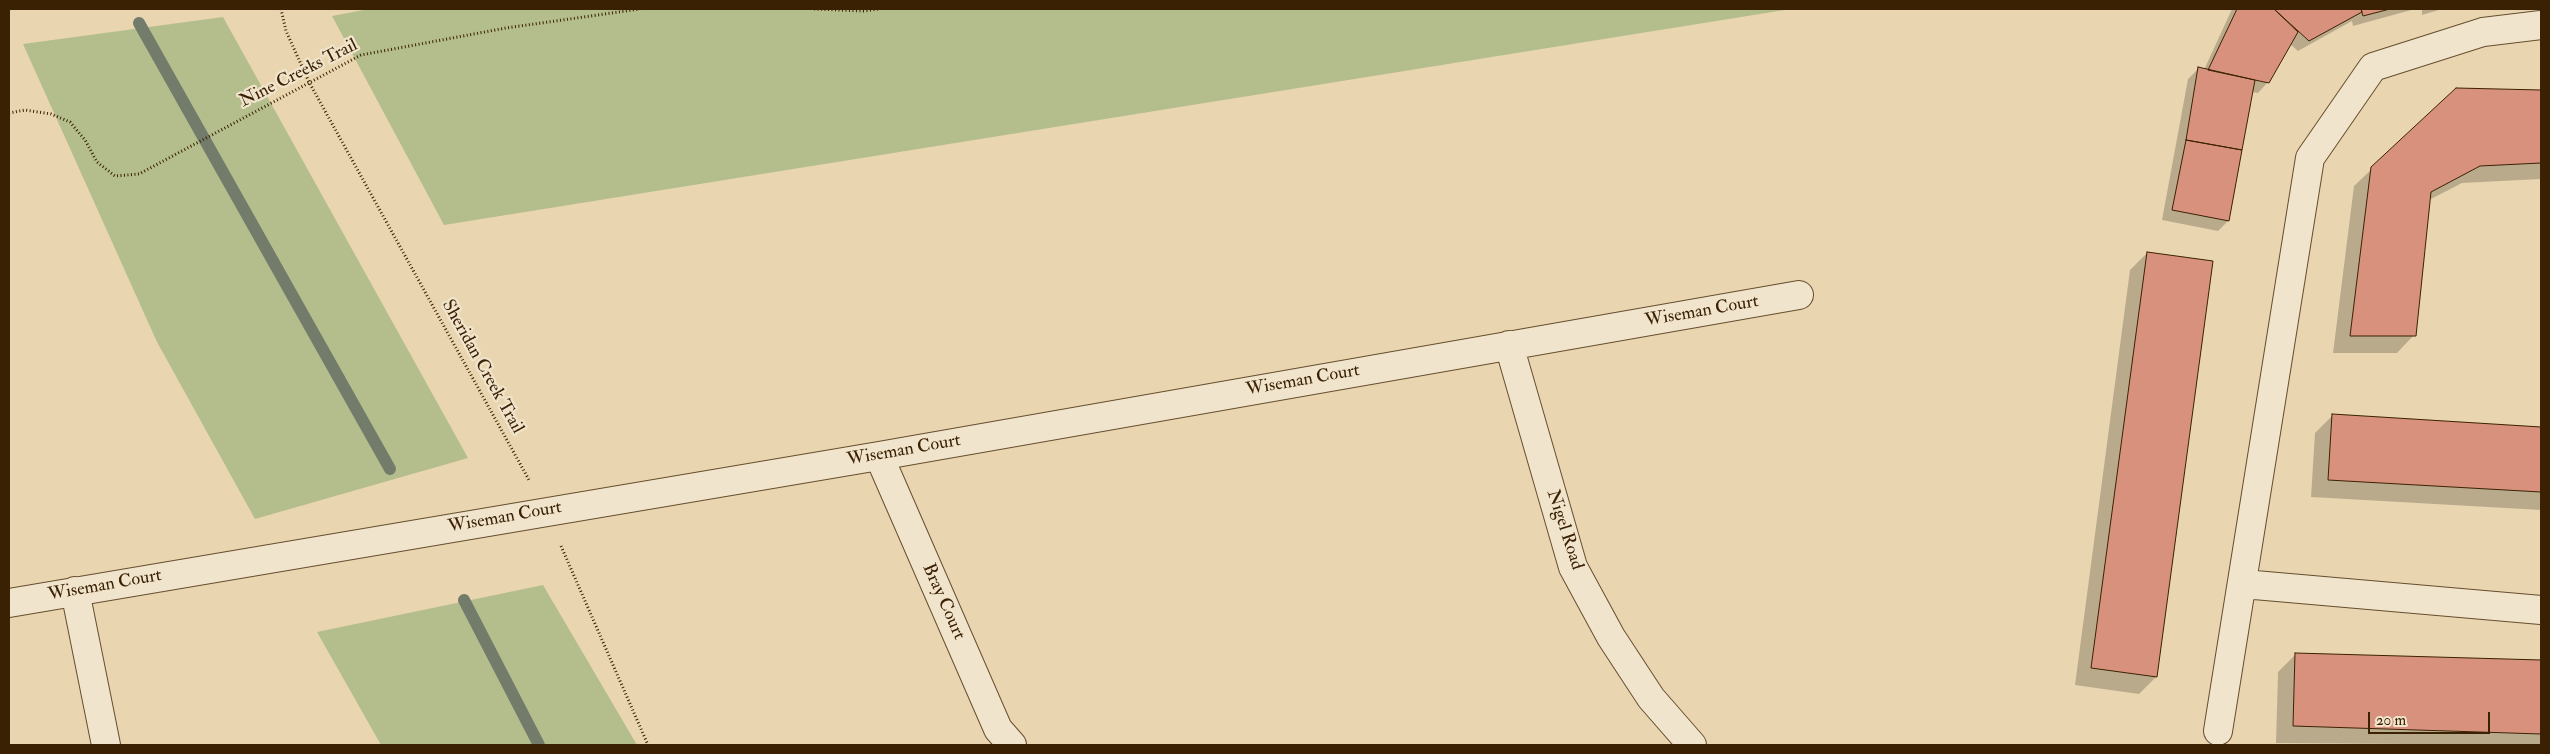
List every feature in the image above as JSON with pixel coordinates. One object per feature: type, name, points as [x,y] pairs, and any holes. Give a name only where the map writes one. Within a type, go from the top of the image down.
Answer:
[{"type":"street","points":[[2218,732],[2310,158],[2373,67],[2483,32],[2541,24]]},
{"type":"street","name":"Wiseman Court","points":[[9,603],[879,456],[1799,295]]},
{"type":"street","name":"Nigel Road","points":[[1509,345],[1573,566],[1611,637],[1651,698],[1692,745]]},
{"type":"street","name":"Bray Court","points":[[879,456],[998,729],[1012,745]]},
{"type":"street","points":[[2243,584],[2541,610]]},
{"type":"street","points":[[75,591],[106,745]]},
{"type":"path","name":"Sheridan Creek Trail","points":[[281,9],[286,31],[309,82],[546,511],[648,745]]},
{"type":"path","name":"Nine Creeks Trail","points":[[9,113],[25,110],[42,112],[70,122],[85,140],[97,162],[114,176],[139,174],[361,55],[506,28],[640,9]]},
{"type":"path","points":[[814,9],[864,11],[878,9]]},
{"type":"green space","points":[[369,9],[1791,9],[444,225],[332,16]]},
{"type":"green space","points":[[223,17],[468,458],[255,519],[157,342],[23,44]]},
{"type":"green space","points":[[543,585],[637,745],[381,745],[317,632]]},
{"type":"building","points":[[2237,9],[2274,9],[2298,32],[2269,83],[2208,70]]},
{"type":"building","points":[[2274,9],[2361,9],[2362,12],[2309,41]]},
{"type":"building","points":[[2361,9],[2390,9],[2363,16]]},
{"type":"building","points":[[2198,67],[2255,80],[2242,150],[2186,140]]},
{"type":"building","points":[[2456,88],[2541,90],[2541,163],[2480,166],[2431,192],[2416,336],[2350,336],[2371,167]]},
{"type":"building","points":[[2186,140],[2242,150],[2229,221],[2172,210]]},
{"type":"building","points":[[2147,252],[2213,261],[2157,677],[2091,668]]},
{"type":"building","points":[[2332,414],[2541,427],[2541,492],[2328,480]]},
{"type":"building","points":[[2295,653],[2541,660],[2541,734],[2293,726]]},
{"type":"waterway","points":[[139,23],[390,469]]},
{"type":"waterway","points":[[464,600],[539,745]]}]
